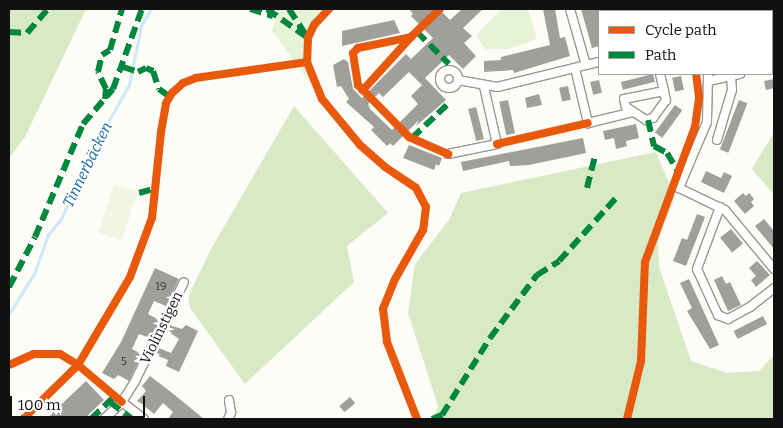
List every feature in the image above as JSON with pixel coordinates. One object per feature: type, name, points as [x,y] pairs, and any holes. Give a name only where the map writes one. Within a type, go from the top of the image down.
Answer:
[{"type":"street","points":[[570,9],[586,65]]},
{"type":"street","points":[[458,80],[484,87],[510,85],[598,62]]},
{"type":"street","points":[[575,68],[588,123],[633,112]]},
{"type":"street","points":[[660,75],[664,91],[666,100],[653,118],[646,120],[626,107],[624,99],[664,91]]},
{"type":"street","points":[[736,75],[709,77],[710,104],[704,131],[679,188],[720,207],[774,269]]},
{"type":"street","points":[[717,140],[732,90],[731,76]]},
{"type":"street","points":[[448,154],[497,144],[484,87]]},
{"type":"street","points":[[720,207],[697,269],[718,316],[725,319],[735,315],[774,288]]},
{"type":"street","name":"Violinstigen","points":[[104,419],[122,402],[155,346],[184,282]]},
{"type":"street","points":[[228,419],[231,413],[229,400]]},
{"type":"street","points":[[122,402],[144,419]]},
{"type":"green space","points":[[9,9],[86,9],[25,137],[9,158]]},
{"type":"green space","points":[[278,9],[329,9],[314,25],[308,38],[307,62],[322,99],[272,31]]},
{"type":"green space","points":[[502,9],[528,9],[537,39],[507,49],[485,49],[476,35]]},
{"type":"green space","points":[[294,106],[388,213],[347,246],[354,282],[245,384],[190,308],[188,297],[210,251]]},
{"type":"green space","points":[[774,132],[774,195],[752,169]]},
{"type":"green space","points":[[656,152],[675,197],[658,241],[659,267],[691,361],[727,373],[759,371],[774,355],[774,419],[433,419],[438,406],[408,313],[415,264],[449,220],[461,193]]},
{"type":"green space","points":[[114,184],[138,192],[122,240],[98,233]]},
{"type":"building","points":[[409,9],[439,9],[450,20],[462,9],[483,9],[463,28],[472,36],[464,43],[476,56],[463,69],[449,55],[425,78],[446,100],[416,126],[419,120],[393,146],[390,143],[387,146],[371,130],[374,127],[346,102],[349,99],[341,86],[337,87],[333,65],[344,59],[348,62],[353,89],[362,98],[406,54],[411,59],[433,38],[411,16],[413,14]],"holes":[[[409,72],[422,85],[411,96],[418,104],[392,130],[370,109],[368,104],[379,93],[383,97]]]},
{"type":"building","points":[[543,9],[555,9],[560,38],[565,37],[570,56],[514,73],[513,70],[484,72],[484,61],[501,60],[501,57],[550,45]]},
{"type":"building","points":[[581,9],[599,9],[598,46],[592,48]]},
{"type":"building","points":[[394,20],[400,33],[342,46],[342,31]]},
{"type":"building","points":[[653,75],[655,82],[623,90],[621,82]]},
{"type":"building","points":[[681,76],[684,90],[675,92],[672,78]]},
{"type":"building","points":[[774,79],[774,88],[766,90],[764,81]]},
{"type":"building","points":[[599,80],[602,93],[593,95],[590,82]]},
{"type":"building","points":[[568,86],[571,100],[562,102],[559,88]]},
{"type":"building","points":[[539,94],[542,105],[527,108],[525,98]]},
{"type":"building","points":[[508,100],[515,133],[506,135],[499,102]]},
{"type":"building","points":[[739,100],[747,103],[728,153],[720,149]]},
{"type":"building","points":[[675,105],[682,110],[662,138],[655,133]]},
{"type":"building","points":[[476,107],[484,139],[476,141],[468,109]]},
{"type":"building","points":[[636,124],[639,138],[626,141],[627,146],[616,149],[614,138],[605,140],[603,131]]},
{"type":"building","points":[[583,138],[586,153],[529,165],[510,166],[509,161],[463,171],[461,162]]},
{"type":"building","points":[[409,145],[442,158],[439,166],[436,164],[434,170],[403,158]]},
{"type":"building","points":[[706,171],[721,178],[724,172],[732,176],[724,193],[701,182]]},
{"type":"building","points":[[743,193],[746,196],[749,193],[754,199],[751,202],[754,206],[745,214],[734,201]]},
{"type":"building","points":[[697,214],[705,217],[686,266],[673,261],[682,238],[687,240]]},
{"type":"building","points":[[764,219],[774,231],[774,249],[755,226]]},
{"type":"building","points":[[731,229],[743,244],[732,253],[720,238]]},
{"type":"building","points":[[757,261],[770,275],[756,287],[751,280],[756,276],[749,268]]},
{"type":"building","points":[[155,268],[179,279],[166,306],[154,301],[148,314],[159,320],[150,338],[139,334],[132,349],[142,354],[129,381],[118,375],[114,379],[102,373],[121,342]]},
{"type":"building","points":[[722,276],[726,284],[730,282],[741,305],[728,311],[714,280]]},
{"type":"building","points":[[689,279],[719,345],[710,349],[687,311],[692,308],[680,283]]},
{"type":"building","points":[[763,316],[767,324],[738,339],[734,331]]},
{"type":"building","points":[[169,325],[182,329],[186,325],[198,331],[179,372],[166,366],[168,360],[156,355],[159,348],[171,353],[179,339],[166,330]]},
{"type":"building","points":[[150,376],[204,419],[168,419],[173,412],[163,403],[154,414],[137,401],[146,391],[142,386]]},
{"type":"building","points":[[86,381],[104,400],[84,419],[46,419]]},
{"type":"building","points":[[350,397],[355,403],[344,412],[339,406]]},
{"type":"waterway","name":"Tinnerbäcken","points":[[9,314],[34,274],[48,235],[61,219],[92,150],[129,85],[141,26],[151,9]]},
{"type":"marked path","points":[[9,32],[27,33],[48,9]]},
{"type":"marked path","points":[[105,99],[106,89],[98,72],[102,55],[110,50],[122,9]]},
{"type":"marked path","points":[[9,287],[35,237],[83,124],[113,89],[142,9]]},
{"type":"marked path","points":[[250,9],[273,16]]},
{"type":"marked path","points":[[267,9],[308,38]]},
{"type":"marked path","points":[[289,9],[305,34]]},
{"type":"marked path","points":[[770,10],[774,9]]},
{"type":"marked path","points":[[417,32],[449,64]]},
{"type":"marked path","points":[[123,67],[138,72],[146,68],[153,71],[159,89],[170,97]]},
{"type":"marked path","points":[[412,138],[451,101]]},
{"type":"marked path","points":[[648,120],[654,146],[667,153],[678,171]]},
{"type":"marked path","points":[[587,188],[595,155]]},
{"type":"marked path","points":[[139,193],[156,188]]},
{"type":"marked path","points":[[432,419],[442,415],[490,338],[537,275],[559,261],[616,198]]},
{"type":"marked path","points":[[91,419],[116,395]]},
{"type":"marked path","points":[[110,402],[132,419]]},
{"type":"cycle path","points":[[329,9],[314,25],[308,38],[307,62],[322,99],[360,145],[385,167],[416,188],[426,207],[423,230],[395,279],[383,309],[387,342],[417,419]]},
{"type":"cycle path","points":[[363,90],[358,85],[353,53],[358,48],[411,37],[440,9]]},
{"type":"cycle path","points":[[411,37],[363,90],[409,137],[448,154]]},
{"type":"cycle path","points":[[23,419],[78,365],[130,277],[152,218],[161,132],[166,103],[172,93],[183,83],[196,78],[307,62]]},
{"type":"cycle path","points":[[627,419],[641,361],[645,262],[695,127],[699,97],[696,75]]},
{"type":"cycle path","points":[[497,144],[588,123]]},
{"type":"cycle path","points":[[9,365],[34,354],[60,354],[78,365],[122,402]]}]
